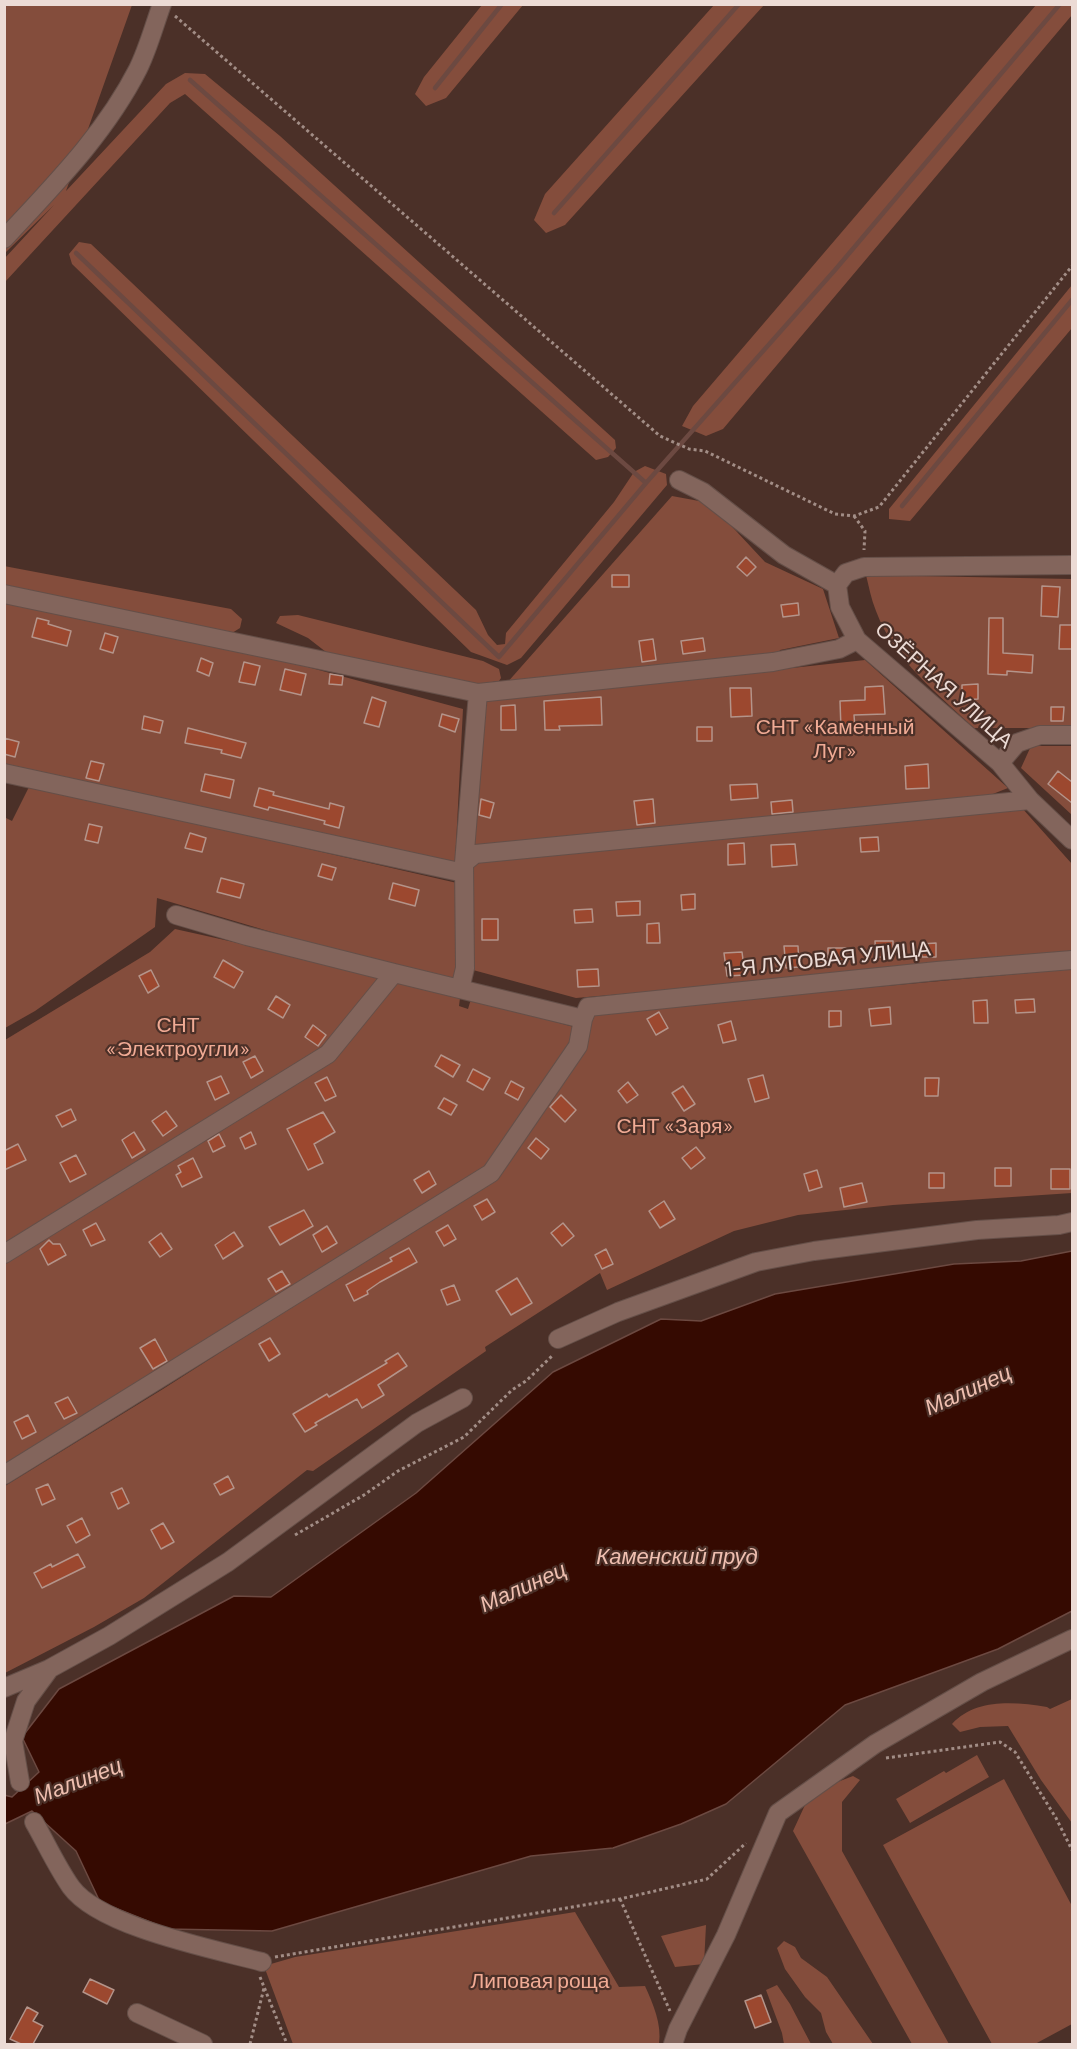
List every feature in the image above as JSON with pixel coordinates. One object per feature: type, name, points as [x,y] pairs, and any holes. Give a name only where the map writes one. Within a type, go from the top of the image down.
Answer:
[{"type":"street","points":[[4,239],[69,168],[106,122],[138,69],[162,5]]},
{"type":"street","points":[[679,480],[703,492],[784,555],[837,585],[846,573],[864,567],[1072,565]]},
{"type":"street","name":"ОЗЁРНАЯ УЛИЦА","points":[[837,585],[840,607],[858,640],[1000,763],[1030,800],[1072,840]]},
{"type":"street","points":[[4,594],[478,693],[772,662],[839,649],[858,640]]},
{"type":"street","points":[[460,989],[465,968],[464,868],[478,693]]},
{"type":"street","points":[[1000,763],[1017,743],[1040,735],[1072,735]]},
{"type":"street","points":[[4,773],[464,868]]},
{"type":"street","points":[[464,868],[475,854],[1030,800]]},
{"type":"street","name":"1-Я ЛУГОВАЯ УЛИЦА","points":[[176,915],[247,936],[460,989],[586,1013],[937,970],[1072,960]]},
{"type":"street","points":[[4,1254],[328,1054],[394,973]]},
{"type":"street","points":[[4,1475],[490,1173],[578,1046],[586,1013]]},
{"type":"street","points":[[560,1345],[618,1312],[756,1262],[814,1251],[977,1230],[1059,1225],[1072,1222]]},
{"type":"street","points":[[4,1688],[49,1669],[109,1636],[228,1562],[417,1423],[463,1398]]},
{"type":"street","points":[[676,2037],[726,1935],[778,1813],[875,1744],[982,1682],[1072,1639]]},
{"type":"street","points":[[20,1782],[13,1741],[26,1701],[49,1669]]},
{"type":"street","points":[[34,1822],[72,1888],[100,1912],[151,1932],[262,1962]]},
{"type":"street","points":[[138,2013],[203,2044]]},
{"type":"path","points":[[162,5],[660,436],[689,449],[705,451],[835,514],[854,516],[879,507],[1072,266]]},
{"type":"path","points":[[854,516],[865,531],[864,567]]},
{"type":"path","points":[[288,1540],[364,1495],[398,1471],[464,1437],[512,1390],[526,1381],[560,1345]]},
{"type":"path","points":[[875,1744],[885,1759],[1000,1742],[1016,1752],[1056,1818],[1072,1850]]},
{"type":"path","points":[[287,2044],[259,1974],[262,1962],[281,1956],[620,1899],[707,1878],[746,1842]]},
{"type":"path","points":[[620,1899],[676,2037]]},
{"type":"path","points":[[250,2044],[264,1988]]},
{"type":"green space","points":[[5,5],[132,5],[66,191],[166,84],[185,73],[205,74],[280,136],[615,440],[616,448],[608,457],[596,460],[185,94],[170,103],[5,282],[4,259],[54,205],[5,253]]},
{"type":"green space","points":[[482,5],[523,5],[446,98],[426,106],[415,94],[424,77]]},
{"type":"green space","points":[[714,5],[764,5],[565,225],[546,233],[534,220],[545,194]]},
{"type":"green space","points":[[1036,5],[1072,5],[1072,15],[723,429],[706,436],[682,426],[693,406]]},
{"type":"green space","points":[[79,242],[91,244],[476,610],[488,635],[497,645],[505,644],[506,633],[614,502],[634,472],[645,466],[666,474],[667,485],[521,658],[507,665],[471,652],[72,264],[69,254]]},
{"type":"green space","points":[[1072,285],[1072,328],[910,521],[889,519],[889,509]]},
{"type":"green space","points":[[672,496],[710,503],[765,562],[823,589],[839,638],[780,650],[778,655],[506,684]]},
{"type":"green space","points":[[4,566],[231,609],[242,619],[240,628],[232,633],[5,586]]},
{"type":"green space","points":[[866,575],[1072,579],[1072,728],[974,728],[931,689],[894,645],[876,611]]},
{"type":"green space","points":[[5,602],[304,666],[463,709],[455,864],[5,766]]},
{"type":"green space","points":[[298,615],[483,661],[499,669],[501,678],[499,681],[465,686],[326,652],[308,638],[276,623],[280,616]]},
{"type":"green space","name":"СНТ «Каменный Луг»","points":[[865,660],[1008,788],[970,803],[473,848],[481,699],[527,697]]},
{"type":"green space","points":[[1031,746],[1072,746],[1072,815],[1021,768]]},
{"type":"green space","points":[[30,785],[457,883],[456,982],[386,966],[157,898],[155,927],[35,1011],[5,1028],[4,817],[12,821]]},
{"type":"green space","points":[[1022,808],[1072,864],[1072,955],[576,998],[473,970],[471,870],[475,862]]},
{"type":"green space","name":"СНТ «Электроугли»","points":[[175,929],[333,964],[380,977],[320,1052],[5,1245],[5,1040],[150,952]]},
{"type":"green space","name":"СНТ «Заря»","points":[[1072,969],[1072,1193],[893,1205],[798,1215],[734,1231],[607,1290],[600,1273],[485,1347],[486,1351],[313,1471],[307,1470],[144,1598],[5,1673],[5,1486],[163,1389],[495,1177],[590,1013]]},
{"type":"green space","points":[[398,979],[460,998],[459,1006],[468,1009],[471,999],[574,1027],[572,1040],[485,1170],[5,1466],[5,1261],[328,1064]]},
{"type":"green space","points":[[1072,1699],[1072,1823],[1041,1780],[1008,1726],[980,1727],[960,1732],[952,1724],[972,1710],[984,1706],[1009,1703],[1050,1709]]},
{"type":"green space","points":[[977,1755],[989,1777],[910,1823],[896,1799]]},
{"type":"green space","points":[[853,1776],[860,1780],[842,1802],[842,1851],[949,2044],[912,2044],[793,1831],[805,1805],[835,1783]]},
{"type":"green space","points":[[1004,1779],[1072,1906],[1072,2024],[1035,2044],[992,2044],[883,1845]]},
{"type":"green space","name":"Липовая роща","points":[[575,1912],[619,1987],[645,1986],[658,2022],[659,2044],[293,2044],[264,1966],[295,1957]]},
{"type":"green space","points":[[706,1925],[704,1964],[675,1967],[661,1936]]},
{"type":"green space","points":[[784,1941],[795,1947],[801,1958],[827,1977],[873,2044],[833,2044],[826,2032],[821,2013],[805,1997],[785,1969],[777,1948]]},
{"type":"green space","points":[[777,1985],[811,2044],[784,2044],[766,1990]]},
{"type":"water","name":"Каменский пруд","points":[[1072,1251],[1072,1611],[998,1649],[845,1705],[726,1804],[681,1824],[613,1848],[531,1856],[272,1931],[168,1929],[100,1902],[76,1851],[32,1811],[5,1824],[4,1795],[12,1797],[39,1772],[22,1737],[59,1689],[234,1596],[271,1597],[416,1493],[553,1372],[661,1319],[701,1321],[775,1294],[954,1264],[1021,1261]]},
{"type":"building","points":[[746,557],[756,567],[747,576],[737,567]]},
{"type":"building","points":[[612,575],[629,575],[629,587],[612,587]]},
{"type":"building","points":[[1042,586],[1060,587],[1058,617],[1041,616]]},
{"type":"building","points":[[798,603],[799,615],[783,617],[781,605]]},
{"type":"building","points":[[37,618],[71,631],[67,646],[32,637]]},
{"type":"building","points":[[989,618],[1003,618],[1003,653],[1033,655],[1032,673],[1007,671],[1007,675],[988,674]]},
{"type":"building","points":[[1060,625],[1072,625],[1072,649],[1059,649]]},
{"type":"building","points":[[105,633],[118,637],[113,653],[100,649]]},
{"type":"building","points":[[703,638],[705,651],[683,654],[681,641]]},
{"type":"building","points":[[653,639],[656,660],[642,662],[639,641]]},
{"type":"building","points":[[201,658],[213,663],[209,676],[197,671]]},
{"type":"building","points":[[244,662],[260,666],[255,685],[239,682]]},
{"type":"building","points":[[285,669],[306,674],[301,695],[280,690]]},
{"type":"building","points":[[330,674],[343,676],[342,685],[329,684]]},
{"type":"building","points":[[978,684],[978,699],[962,700],[962,685]]},
{"type":"building","points":[[883,686],[885,714],[854,715],[855,729],[841,729],[840,701],[865,700],[865,687]]},
{"type":"building","points":[[730,688],[751,688],[752,716],[731,717]]},
{"type":"building","points":[[372,697],[386,702],[379,727],[364,723]]},
{"type":"building","points":[[601,697],[602,725],[559,726],[560,730],[545,730],[544,701]]},
{"type":"building","points":[[515,705],[516,730],[501,730],[501,706]]},
{"type":"building","points":[[1051,707],[1064,707],[1063,721],[1051,721]]},
{"type":"building","points":[[442,714],[459,719],[455,732],[439,726]]},
{"type":"building","points":[[144,716],[163,721],[160,733],[142,729]]},
{"type":"building","points":[[697,727],[712,727],[712,741],[697,741]]},
{"type":"building","points":[[188,728],[246,743],[241,758],[221,753],[222,750],[185,743]]},
{"type":"building","points":[[4,738],[19,742],[15,757],[4,754]]},
{"type":"building","points":[[91,761],[104,764],[99,781],[86,778]]},
{"type":"building","points":[[928,764],[929,788],[906,789],[905,766]]},
{"type":"building","points":[[1058,771],[1072,782],[1072,803],[1048,784]]},
{"type":"building","points":[[205,774],[234,780],[230,798],[201,791]]},
{"type":"building","points":[[757,784],[758,798],[731,800],[730,785]]},
{"type":"building","points":[[259,788],[274,792],[273,795],[329,809],[330,803],[344,807],[339,828],[324,824],[325,821],[269,807],[268,810],[254,806]]},
{"type":"building","points":[[481,799],[494,803],[490,818],[479,815]]},
{"type":"building","points":[[653,799],[655,823],[637,825],[634,801]]},
{"type":"building","points":[[792,800],[793,812],[772,814],[771,802]]},
{"type":"building","points":[[89,824],[102,827],[98,843],[85,840]]},
{"type":"building","points":[[190,833],[206,838],[202,852],[185,848]]},
{"type":"building","points":[[878,837],[879,851],[861,852],[860,838]]},
{"type":"building","points":[[744,843],[745,864],[728,865],[728,844]]},
{"type":"building","points":[[795,844],[797,865],[772,867],[771,845]]},
{"type":"building","points":[[322,864],[336,868],[332,880],[318,876]]},
{"type":"building","points":[[221,878],[244,884],[240,898],[217,892]]},
{"type":"building","points":[[393,883],[419,890],[415,906],[389,899]]},
{"type":"building","points":[[695,894],[695,909],[682,910],[681,895]]},
{"type":"building","points":[[640,901],[640,915],[617,916],[616,902]]},
{"type":"building","points":[[592,909],[593,922],[575,923],[574,910]]},
{"type":"building","points":[[482,919],[498,919],[498,940],[482,940]]},
{"type":"building","points":[[659,923],[660,943],[647,943],[647,924]]},
{"type":"building","points":[[875,941],[893,941],[893,957],[876,957]]},
{"type":"building","points":[[936,943],[936,957],[922,957],[921,944]]},
{"type":"building","points":[[784,946],[798,946],[799,967],[786,968]]},
{"type":"building","points":[[828,948],[846,948],[846,961],[828,961]]},
{"type":"building","points":[[742,952],[745,975],[727,976],[724,953]]},
{"type":"building","points":[[223,960],[243,972],[234,988],[214,977]]},
{"type":"building","points":[[598,969],[599,986],[578,987],[577,970]]},
{"type":"building","points":[[151,970],[159,986],[148,993],[139,976]]},
{"type":"building","points":[[276,996],[290,1005],[283,1018],[268,1009]]},
{"type":"building","points":[[1034,999],[1035,1012],[1016,1013],[1015,1000]]},
{"type":"building","points":[[987,1000],[988,1023],[974,1023],[973,1001]]},
{"type":"building","points":[[890,1007],[891,1024],[871,1026],[869,1009]]},
{"type":"building","points":[[829,1011],[841,1011],[841,1026],[829,1027]]},
{"type":"building","points":[[659,1012],[668,1028],[656,1035],[647,1019]]},
{"type":"building","points":[[731,1021],[736,1040],[723,1043],[718,1025]]},
{"type":"building","points":[[313,1025],[326,1035],[318,1046],[305,1037]]},
{"type":"building","points":[[441,1055],[460,1065],[453,1077],[435,1066]]},
{"type":"building","points":[[255,1056],[263,1071],[251,1078],[243,1062]]},
{"type":"building","points":[[473,1069],[490,1078],[483,1090],[467,1081]]},
{"type":"building","points":[[763,1075],[769,1098],[755,1102],[748,1079]]},
{"type":"building","points":[[221,1076],[229,1093],[215,1100],[207,1082]]},
{"type":"building","points":[[327,1077],[336,1096],[325,1101],[315,1083]]},
{"type":"building","points":[[925,1078],[939,1078],[938,1096],[925,1096]]},
{"type":"building","points":[[511,1081],[524,1088],[518,1100],[505,1093]]},
{"type":"building","points":[[628,1082],[638,1095],[627,1103],[618,1091]]},
{"type":"building","points":[[683,1086],[695,1104],[684,1111],[672,1093]]},
{"type":"building","points":[[561,1095],[576,1110],[565,1122],[550,1107]]},
{"type":"building","points":[[444,1098],[457,1105],[451,1115],[438,1108]]},
{"type":"building","points":[[71,1109],[76,1120],[62,1127],[56,1116]]},
{"type":"building","points":[[166,1111],[177,1126],[163,1136],[152,1121]]},
{"type":"building","points":[[323,1112],[335,1132],[314,1144],[323,1163],[308,1170],[287,1129]]},
{"type":"building","points":[[134,1132],[145,1150],[132,1158],[122,1140]]},
{"type":"building","points":[[251,1132],[256,1144],[245,1149],[240,1138]]},
{"type":"building","points":[[219,1134],[225,1146],[213,1152],[208,1141]]},
{"type":"building","points":[[536,1138],[549,1149],[541,1159],[528,1148]]},
{"type":"building","points":[[18,1144],[26,1160],[4,1170],[4,1151]]},
{"type":"building","points":[[696,1147],[705,1158],[691,1169],[682,1158]]},
{"type":"building","points":[[76,1155],[86,1174],[70,1182],[60,1163]]},
{"type":"building","points":[[193,1158],[202,1177],[182,1187],[176,1175],[181,1172],[178,1166]]},
{"type":"building","points":[[995,1168],[1011,1168],[1011,1186],[995,1186]]},
{"type":"building","points":[[1051,1169],[1070,1169],[1070,1189],[1051,1189]]},
{"type":"building","points":[[817,1170],[822,1187],[809,1191],[804,1174]]},
{"type":"building","points":[[429,1171],[436,1184],[422,1193],[414,1180]]},
{"type":"building","points":[[929,1173],[944,1173],[944,1188],[929,1188]]},
{"type":"building","points":[[862,1183],[867,1202],[844,1207],[840,1188]]},
{"type":"building","points":[[487,1199],[495,1212],[482,1220],[474,1206]]},
{"type":"building","points":[[664,1201],[675,1219],[660,1228],[649,1211]]},
{"type":"building","points":[[304,1210],[313,1226],[280,1245],[269,1227]]},
{"type":"building","points":[[96,1223],[105,1240],[91,1246],[83,1230]]},
{"type":"building","points":[[563,1223],[574,1236],[562,1246],[551,1233]]},
{"type":"building","points":[[448,1225],[456,1239],[444,1246],[436,1232]]},
{"type":"building","points":[[327,1226],[337,1243],[322,1252],[313,1235]]},
{"type":"building","points":[[234,1232],[243,1246],[223,1259],[215,1245]]},
{"type":"building","points":[[161,1233],[172,1249],[160,1257],[149,1242]]},
{"type":"building","points":[[49,1240],[53,1244],[60,1244],[66,1255],[48,1265],[40,1249]]},
{"type":"building","points":[[409,1248],[417,1262],[380,1282],[367,1291],[368,1294],[354,1301],[346,1285],[392,1261],[390,1258]]},
{"type":"building","points":[[606,1249],[613,1264],[602,1269],[595,1255]]},
{"type":"building","points":[[282,1271],[290,1284],[276,1292],[268,1279]]},
{"type":"building","points":[[517,1278],[532,1303],[511,1315],[496,1291]]},
{"type":"building","points":[[454,1285],[460,1300],[447,1305],[441,1290]]},
{"type":"building","points":[[270,1338],[280,1354],[269,1361],[259,1344]]},
{"type":"building","points":[[155,1339],[167,1361],[153,1369],[140,1348]]},
{"type":"building","points":[[398,1353],[407,1366],[378,1385],[384,1395],[362,1408],[357,1399],[315,1423],[317,1425],[305,1432],[293,1414],[327,1394],[329,1397],[387,1363],[385,1361]]},
{"type":"building","points":[[68,1397],[77,1413],[64,1419],[55,1403]]},
{"type":"building","points":[[28,1415],[36,1432],[22,1439],[14,1422]]},
{"type":"building","points":[[228,1476],[234,1488],[220,1495],[214,1484]]},
{"type":"building","points":[[48,1484],[55,1499],[42,1505],[36,1489]]},
{"type":"building","points":[[122,1488],[129,1503],[118,1509],[111,1493]]},
{"type":"building","points":[[82,1518],[90,1535],[76,1543],[67,1526]]},
{"type":"building","points":[[163,1523],[174,1542],[161,1549],[151,1530]]},
{"type":"building","points":[[78,1554],[85,1567],[42,1588],[34,1573]]},
{"type":"building","points":[[90,1979],[114,1990],[107,2004],[83,1992]]},
{"type":"building","points":[[761,1995],[771,2022],[755,2028],[745,2001]]},
{"type":"building","points":[[27,2007],[38,2013],[33,2021],[43,2026],[33,2044],[21,2044],[10,2039]]},
{"type":"waterway","points":[[435,88],[502,4]]},
{"type":"waterway","points":[[554,213],[739,4]]},
{"type":"waterway","points":[[76,253],[499,657],[646,483],[835,270],[1060,4]]},
{"type":"waterway","points":[[190,80],[646,483]]},
{"type":"waterway","points":[[902,506],[1072,300]]},
{"type":"water label","name":"Малинец","points":[[968,1390]]},
{"type":"water label","name":"Малинец","points":[[523,1587]]},
{"type":"water label","name":"Малинец","points":[[78,1781]]}]
